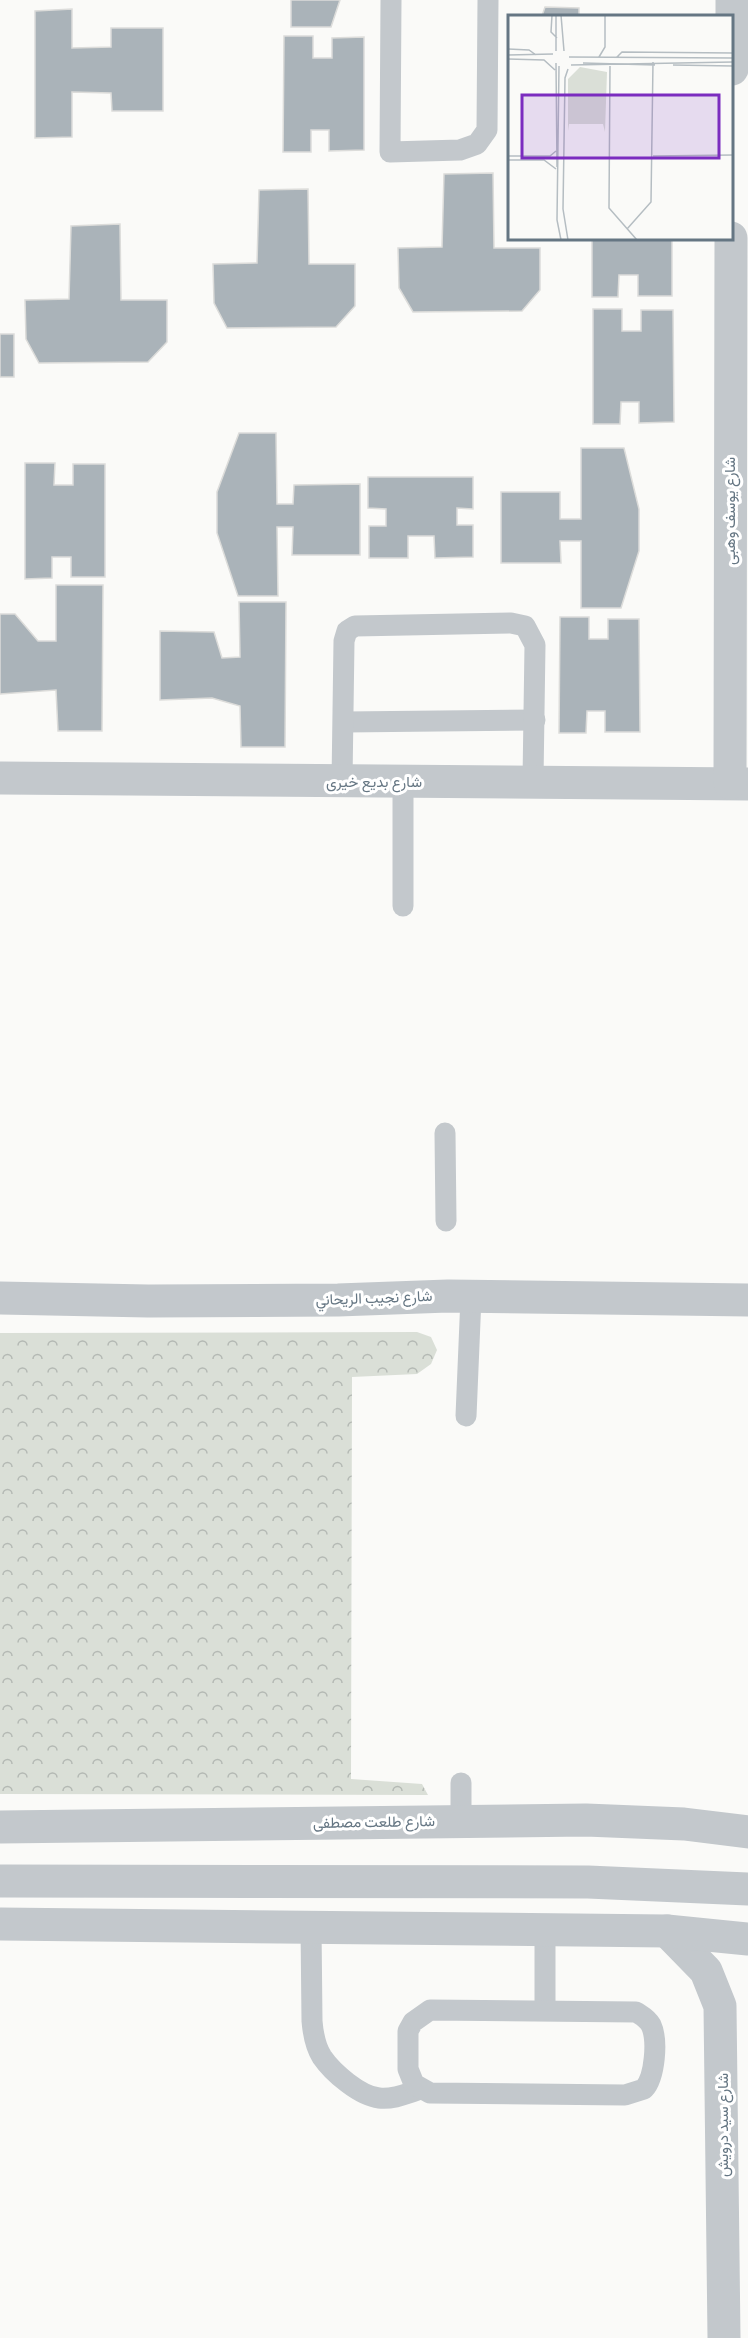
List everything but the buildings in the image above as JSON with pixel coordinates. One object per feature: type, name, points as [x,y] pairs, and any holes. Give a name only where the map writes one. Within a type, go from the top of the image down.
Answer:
[{"type":"street","name":"شارع يوسف وهبى","points":[[731,240],[739,783]]},
{"type":"street","name":"شارع بديع خيرى","points":[[0,778],[739,783]]},
{"type":"street","name":"شارع نجيب الريحاني","points":[[0,1298],[160,1301],[471,1297],[748,1299]]},
{"type":"street","name":"شارع طلعت مصطفى","points":[[0,1827],[635,1820],[748,1832]]},
{"type":"street","points":[[0,1881],[588,1882],[748,1888]]},
{"type":"street","points":[[0,1924],[667,1931],[748,1939]]},
{"type":"street","name":"شارع سيد درويش","points":[[667,1931],[706,1971],[720,2006],[724,2338]]},
{"type":"lane","points":[[391,0],[390,152],[460,150],[477,144],[487,130],[488,0]]},
{"type":"lane","points":[[342,782],[345,722],[344,641],[347,631],[355,626],[511,623],[525,627],[535,645],[533,780]]},
{"type":"lane","points":[[345,722],[535,720]]},
{"type":"lane","points":[[403,781],[403,906]]},
{"type":"lane","points":[[445,1133],[446,1221]]},
{"type":"lane","points":[[466,1416],[471,1297]]},
{"type":"lane","points":[[461,1783],[461,1821]]},
{"type":"lane","points":[[310,1926],[312,2021],[316,2045],[322,2057],[354,2086],[371,2097],[391,2098],[421,2089]]},
{"type":"lane","points":[[544,1929],[545,2010]]},
{"type":"lane","points":[[440,2010],[545,2010],[636,2013],[645,2017],[651,2025],[653,2035],[654,2072],[651,2082],[644,2089],[625,2095],[439,2094],[421,2089],[414,2084],[408,2069],[408,2031],[421,2014],[440,2010]]},
{"type":"green space","points":[[417,1332],[431,1337],[437,1350],[431,1364],[417,1374],[352,1377],[351,1779],[422,1784],[428,1795],[0,1794],[0,1333]]}]
